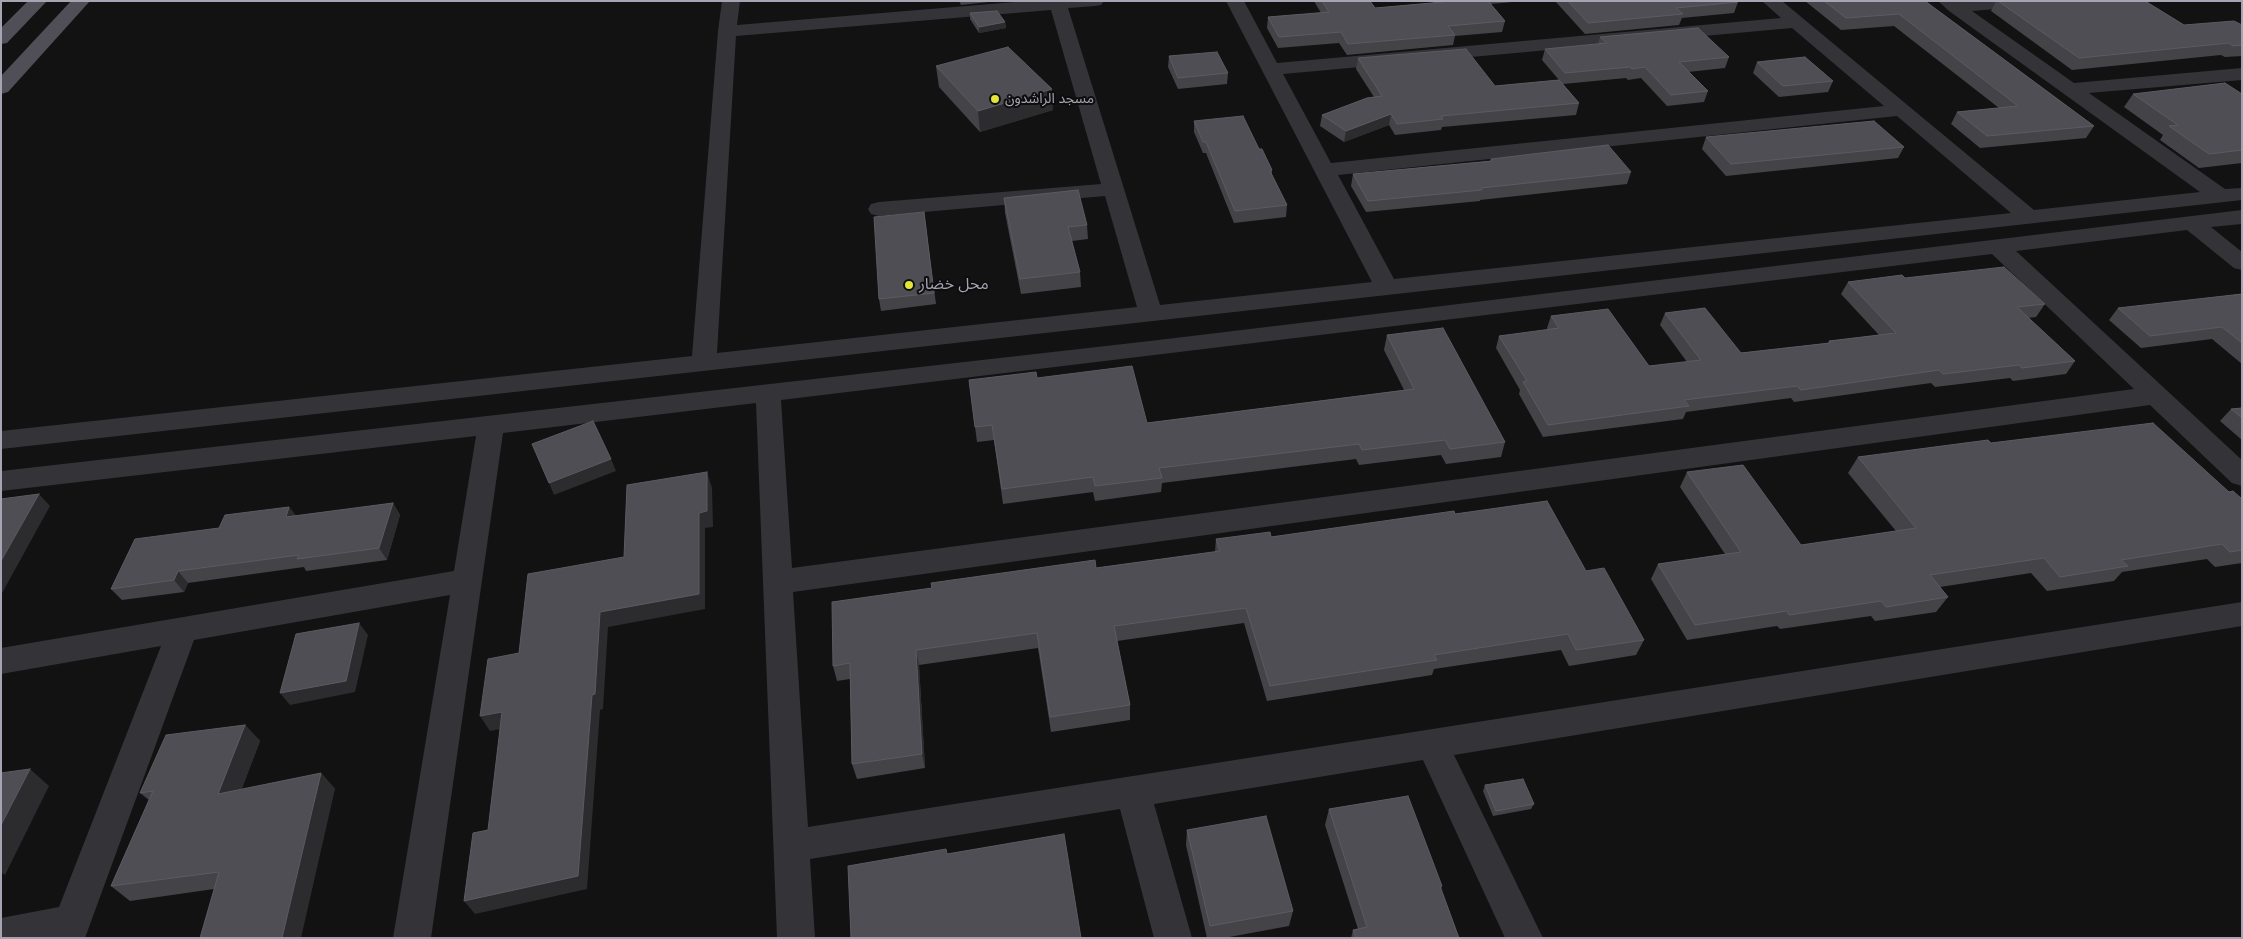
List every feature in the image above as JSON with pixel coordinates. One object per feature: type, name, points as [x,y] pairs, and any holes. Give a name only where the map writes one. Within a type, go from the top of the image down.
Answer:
[{"type":"main road","points":[[1,39],[38,1]]},
{"type":"main road","points":[[1,88],[81,1]]},
{"type":"street","points":[[704,363],[727,31],[731,1]]},
{"type":"street","points":[[727,31],[1095,1]]},
{"type":"street","points":[[1235,1],[1387,288]]},
{"type":"street","points":[[1771,1],[2029,217]]},
{"type":"street","points":[[1951,4],[2033,1]]},
{"type":"street","points":[[1058,4],[1151,314]]},
{"type":"street","points":[[1951,4],[2070,89],[2231,195]]},
{"type":"street","points":[[1271,69],[1796,22]]},
{"type":"street","points":[[2070,89],[2242,74]]},
{"type":"street","points":[[1324,170],[1900,110]]},
{"type":"street","points":[[879,209],[1113,189]]},
{"type":"street","points":[[1,440],[2231,195]]},
{"type":"street","points":[[1,480],[768,392],[2242,217]]},
{"type":"street","points":[[2191,223],[2242,263]]},
{"type":"street","points":[[1997,246],[2242,476]]},
{"type":"street","points":[[768,392],[796,938]]},
{"type":"street","points":[[778,582],[2156,396]]},
{"type":"street","points":[[412,938],[492,424]]},
{"type":"street","points":[[1,661],[468,580]]},
{"type":"street","points":[[791,846],[2242,614]]},
{"type":"street","points":[[1,936],[69,931],[183,629]]},
{"type":"street","points":[[1432,744],[1524,938]]},
{"type":"street","points":[[1133,792],[1173,938]]},
{"type":"building","points":[[1322,1],[1370,1],[1375,8],[1442,1],[1488,1],[1505,21],[1448,26],[1455,35],[1348,44],[1341,32],[1279,37],[1268,17],[1329,12]]},
{"type":"building","points":[[1568,1],[1738,2],[1676,8],[1683,14],[1588,23]]},
{"type":"building","points":[[1824,1],[1925,1],[2094,126],[1987,136],[1957,112],[2018,106],[1899,14],[1846,18]]},
{"type":"building","points":[[1998,1],[2145,1],[2184,25],[2234,21],[2242,25],[2242,45],[2233,46],[2229,43],[2079,58]]},
{"type":"building","points":[[997,11],[1005,22],[979,27],[970,13]]},
{"type":"building","points":[[1698,28],[1729,57],[1679,62],[1708,91],[1671,95],[1645,67],[1565,73],[1545,49],[1607,43],[1600,37]]},
{"type":"building","points":[[1008,47],[1052,89],[978,111],[936,66]]},
{"type":"building","points":[[1466,49],[1495,86],[1559,80],[1579,103],[1441,116],[1443,119],[1397,124],[1391,114],[1346,131],[1322,115],[1367,98],[1382,96],[1358,58]]},
{"type":"building","points":[[1217,52],[1228,73],[1178,78],[1169,56]]},
{"type":"building","points":[[1805,57],[1833,81],[1783,86],[1757,62]]},
{"type":"building","points":[[2225,83],[2242,94],[2242,150],[2209,154],[2169,126],[2178,125],[2133,94]]},
{"type":"building","points":[[1243,116],[1259,149],[1262,149],[1272,170],[1270,171],[1287,205],[1235,211],[1206,142],[1203,142],[1194,121]]},
{"type":"building","points":[[1874,121],[1904,147],[1731,164],[1706,137]]},
{"type":"building","points":[[1608,145],[1631,172],[1481,188],[1482,190],[1368,201],[1353,174],[1492,161],[1491,159]]},
{"type":"building","points":[[1078,190],[1087,225],[1068,227],[1080,272],[1020,279],[1004,198]]},
{"type":"building","points":[[924,212],[934,293],[879,299],[874,217]]},
{"type":"building","points":[[2004,267],[2045,304],[2017,307],[2075,361],[2022,368],[2019,365],[1943,374],[1939,370],[1801,390],[1797,386],[1684,400],[1689,406],[1548,425],[1523,382],[1527,381],[1499,336],[1559,328],[1551,316],[1608,309],[1649,366],[1701,360],[1665,313],[1705,308],[1741,353],[1830,343],[1829,341],[1896,333],[1848,282],[1902,275],[1905,278]]},
{"type":"building","points":[[2242,294],[2242,343],[2222,327],[2150,336],[2118,308]]},
{"type":"building","points":[[1443,328],[1505,442],[1450,449],[1445,440],[1362,450],[1359,444],[1159,468],[1162,478],[1095,486],[1093,477],[1002,489],[992,425],[975,427],[969,380],[1036,372],[1037,378],[1132,366],[1147,423],[1414,389],[1387,335]]},
{"type":"building","points":[[2242,408],[2242,418],[2231,409]]},
{"type":"building","points":[[593,421],[611,459],[549,483],[532,444]]},
{"type":"building","points":[[2153,423],[2229,492],[2233,491],[2242,499],[2242,550],[2230,552],[2222,544],[2121,560],[2128,566],[2060,577],[2044,558],[1930,575],[1948,597],[1886,607],[1881,601],[1789,615],[1787,611],[1695,625],[1658,564],[1741,552],[1687,472],[1743,465],[1801,545],[1916,528],[1858,457],[1988,440],[1991,443]]},
{"type":"building","points":[[707,472],[707,511],[699,513],[699,594],[600,612],[595,694],[592,695],[578,876],[464,901],[473,833],[488,830],[502,712],[480,716],[488,659],[519,653],[528,574],[624,557],[627,485]]},
{"type":"building","points":[[39,494],[1,561],[1,499]]},
{"type":"building","points":[[1547,501],[1586,571],[1604,568],[1644,640],[1576,650],[1568,634],[1434,655],[1437,660],[1270,686],[1246,608],[1114,626],[1130,705],[1050,717],[1037,633],[916,650],[922,754],[852,764],[850,663],[833,666],[832,602],[932,588],[931,583],[1095,560],[1096,568],[1220,551],[1216,539],[1270,532],[1271,537],[1454,511],[1455,514]]},
{"type":"building","points":[[393,503],[379,548],[297,559],[299,555],[178,571],[174,580],[111,589],[135,539],[219,528],[225,515],[289,507],[286,517]]},
{"type":"building","points":[[359,623],[346,681],[280,693],[296,634]]},
{"type":"building","points":[[245,725],[218,794],[321,773],[282,938],[200,938],[219,872],[111,886],[153,791],[140,793],[166,735]]},
{"type":"building","points":[[30,769],[1,825],[1,773]]},
{"type":"building","points":[[1523,779],[1534,804],[1496,811],[1485,785]]},
{"type":"building","points":[[1408,796],[1442,886],[1440,886],[1459,938],[1356,938],[1353,930],[1367,927],[1329,809]]},
{"type":"building","points":[[1266,816],[1293,911],[1210,926],[1187,830]]},
{"type":"building","points":[[1064,834],[1081,938],[851,938],[848,866],[946,849],[947,854]]},
{"type":"place","name":"مسجد الراشدون","points":[[995,99]]},
{"type":"place","name":"محل خضار","points":[[909,285]]}]
